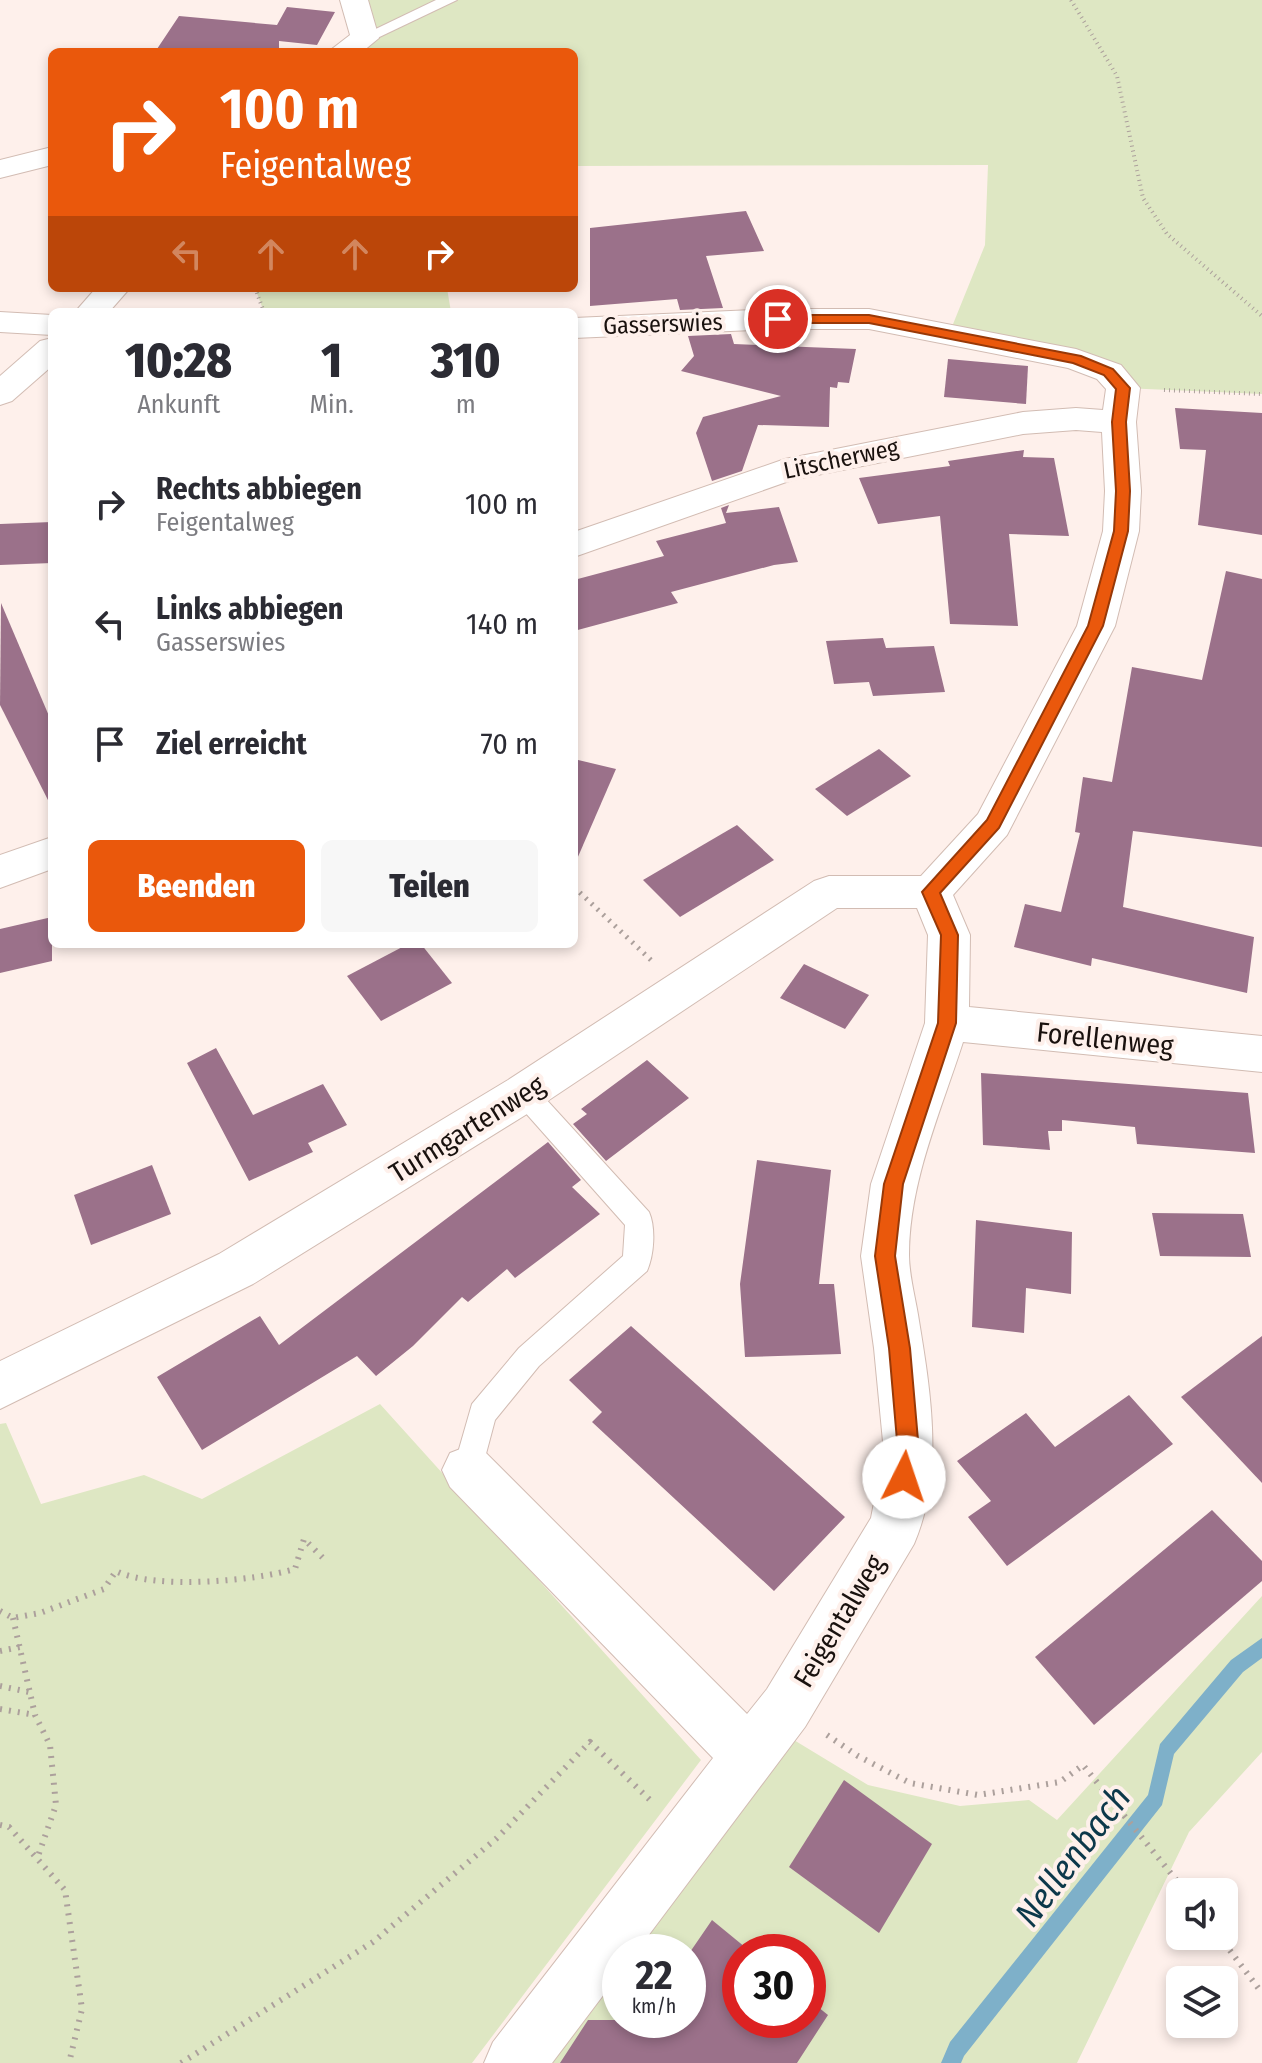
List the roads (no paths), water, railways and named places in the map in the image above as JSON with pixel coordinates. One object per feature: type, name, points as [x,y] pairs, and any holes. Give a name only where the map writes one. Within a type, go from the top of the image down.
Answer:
[{"type":"street","points":[[354,0],[354,45]]},
{"type":"street","points":[[0,169],[48,157]]},
{"type":"street","points":[[95,308],[110,292]]},
{"type":"street","name":"Gasserswies","points":[[578,328],[778,319],[869,319],[1076,359],[1109,372],[1121,405]]},
{"type":"street","points":[[0,322],[48,325]]},
{"type":"street","points":[[0,394],[48,352]]},
{"type":"street","points":[[931,892],[993,824],[1096,626],[1121,531],[1121,405]]},
{"type":"street","name":"Litscherweg","points":[[578,544],[785,470],[1023,423],[1076,419],[1121,405]]},
{"type":"street","points":[[0,872],[48,854]]},
{"type":"street","name":"Turmgartenweg","points":[[0,1386],[236,1269],[524,1093],[829,892],[931,892]]},
{"type":"street","name":"Feigentalweg","points":[[514,2063],[786,1708],[896,1526],[909,1452],[899,1348],[885,1256],[894,1184],[947,1023],[949,935],[931,892]]},
{"type":"street","name":"Forellenweg","points":[[947,1023],[1262,1054]]},
{"type":"street","points":[[468,1470],[750,1756]]},
{"type":"lane","points":[[354,45],[449,0]]},
{"type":"lane","points":[[468,1470],[482,1414],[529,1357],[637,1262],[639,1221],[524,1093]]},
{"type":"waterway","name":"Nellenbach","points":[[951,2063],[957,2049],[1156,1799],[1166,1750],[1237,1666],[1262,1647]]}]
